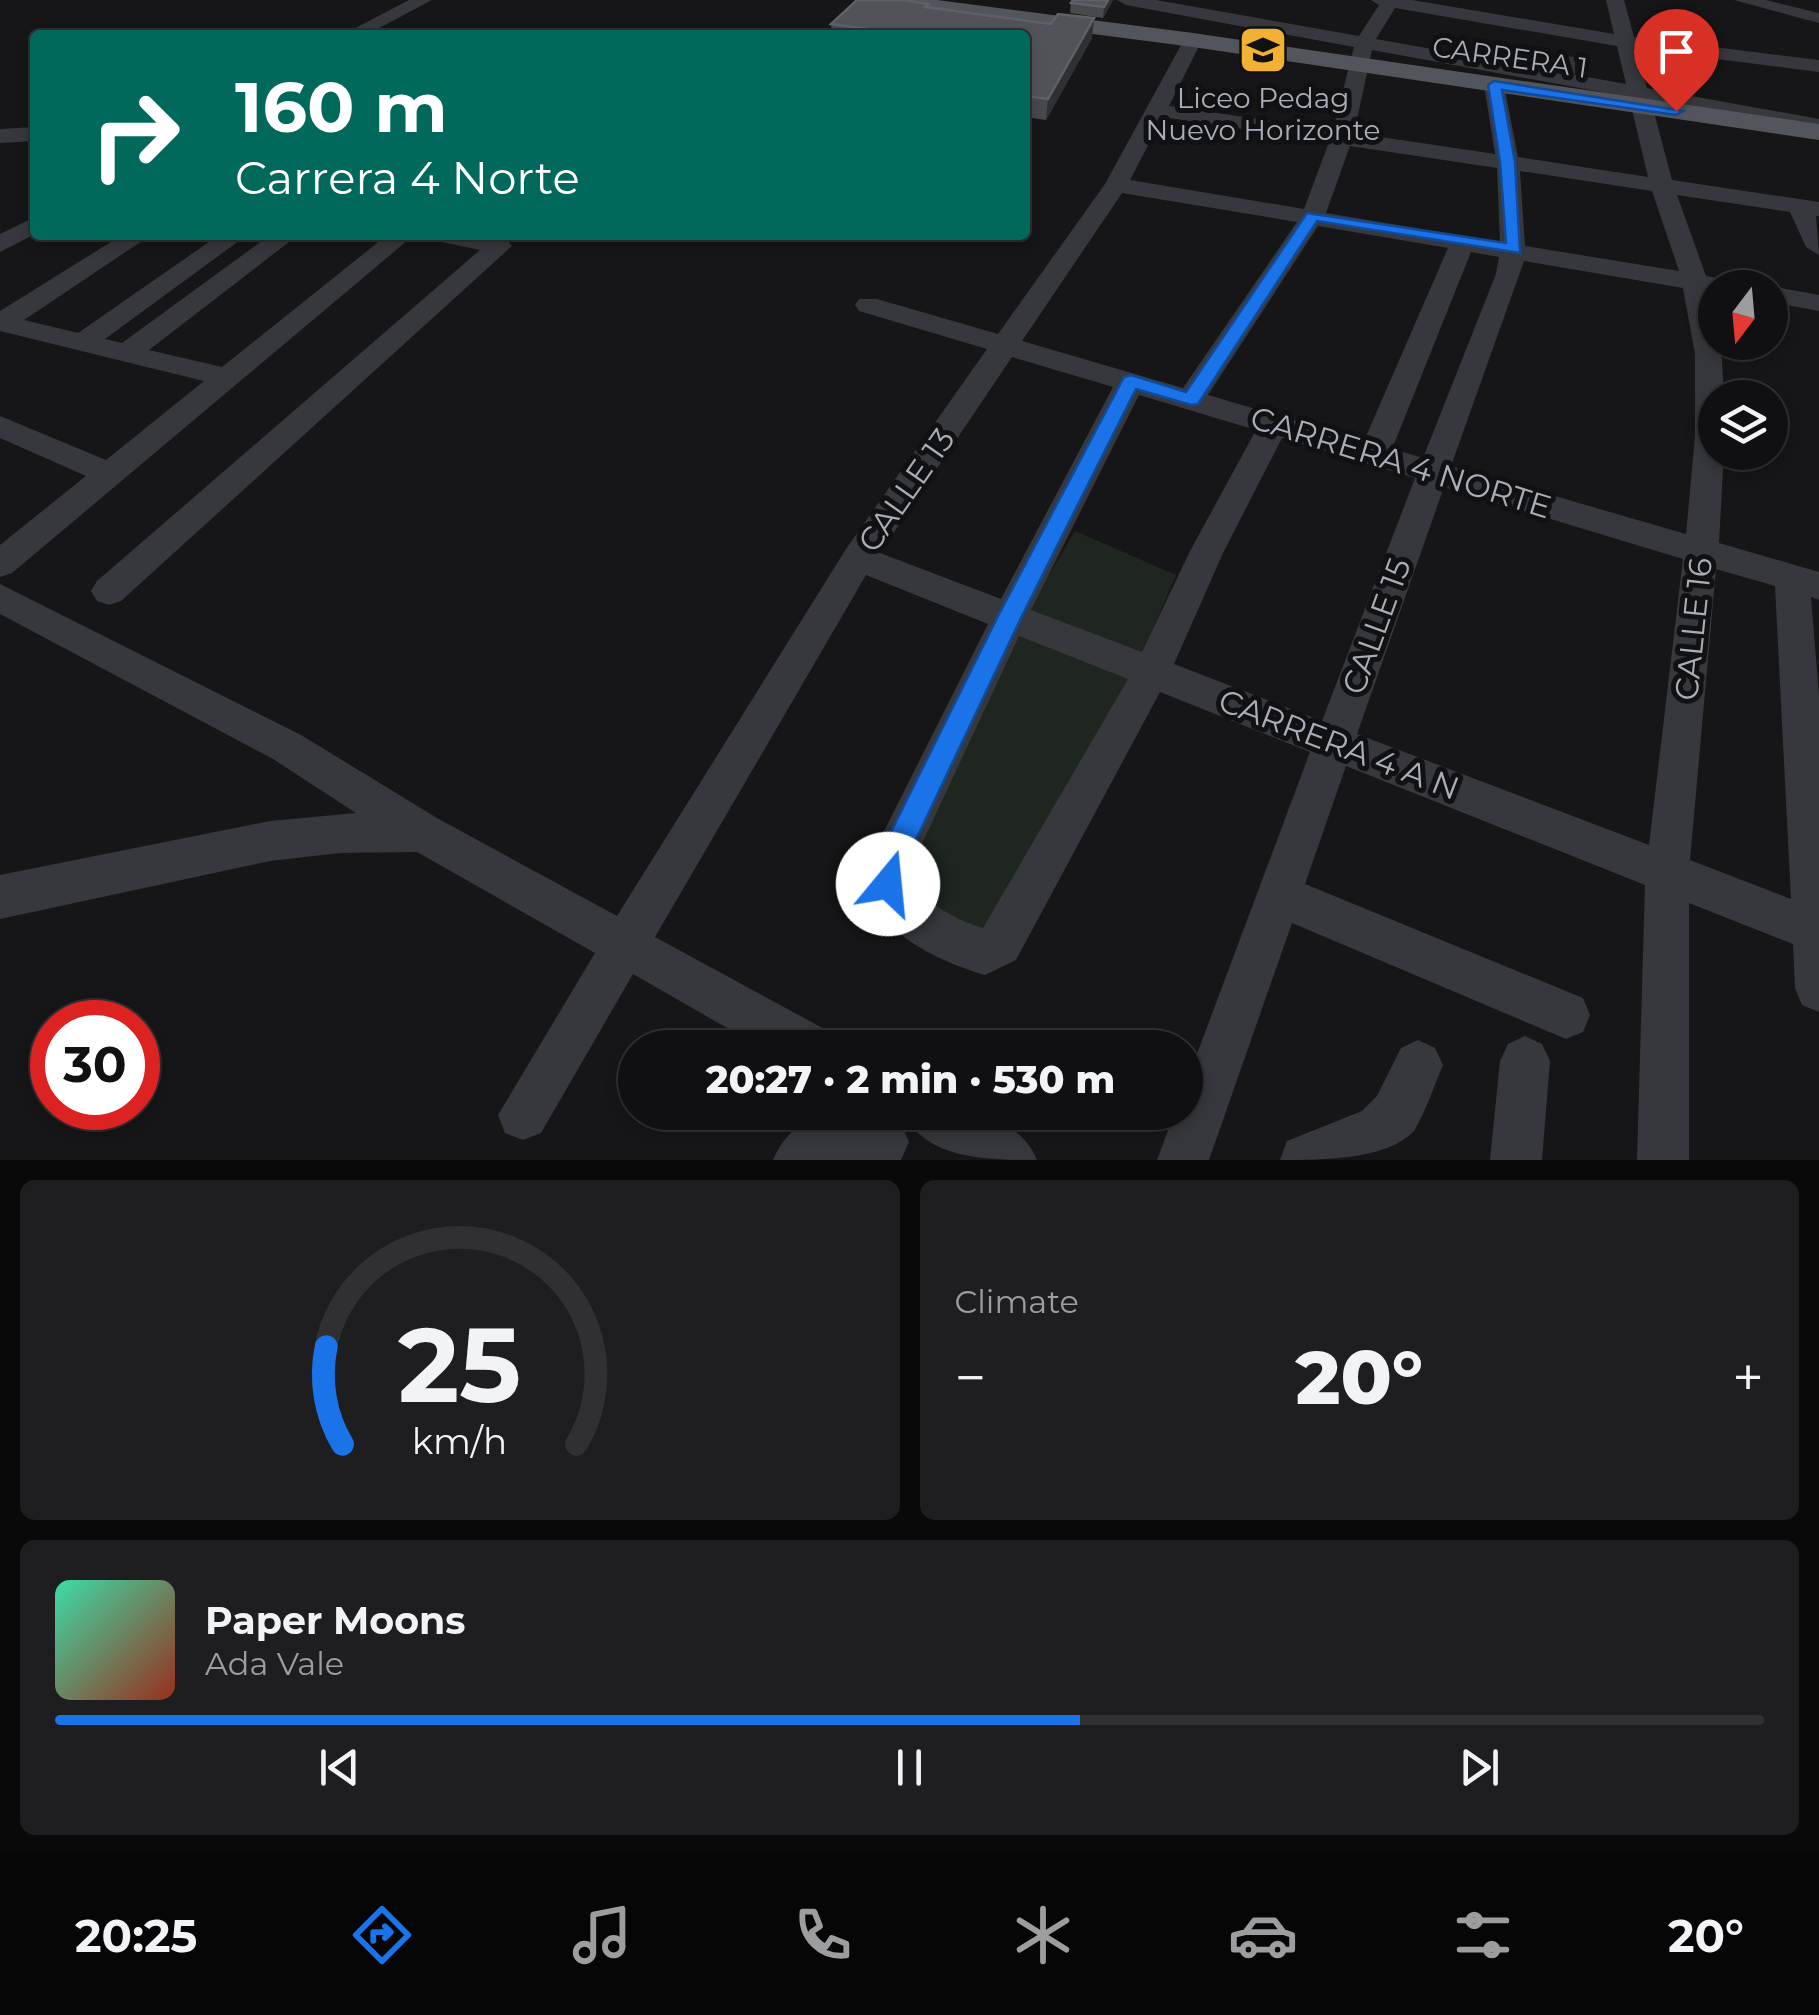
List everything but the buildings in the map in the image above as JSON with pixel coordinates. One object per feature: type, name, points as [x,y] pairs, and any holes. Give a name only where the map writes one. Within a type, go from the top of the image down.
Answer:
[{"type":"main road","name":"CARRERA 1","points":[[884,0],[1016,14],[1193,40],[1361,54],[1494,85],[1634,96],[1819,129]]},
{"type":"main road","name":"CARRERA 1","points":[[954,0],[1016,14]]},
{"type":"street","points":[[361,30],[423,0]]},
{"type":"street","points":[[1126,0],[1226,9],[1361,54],[1533,74],[1634,96]]},
{"type":"street","points":[[1615,0],[1628,42]]},
{"type":"street","points":[[1743,0],[1819,14]]},
{"type":"street","points":[[1772,0],[1819,14]]},
{"type":"street","points":[[1191,399],[1313,216],[1342,138],[1361,54],[1387,1],[1628,42],[1819,66]]},
{"type":"street","name":"CALLE 13","points":[[522,1115],[858,558],[1116,186],[1193,40]]},
{"type":"street","name":"CALLE 16","points":[[1628,42],[1634,96],[1695,281],[1709,354],[1710,436],[1701,551],[1667,873],[1663,1160]]},
{"type":"street","points":[[1533,74],[1555,66]]},
{"type":"street","points":[[1577,67],[1634,96]]},
{"type":"street","name":"CALLE 15","points":[[1183,1160],[1514,249],[1508,162],[1494,85]]},
{"type":"street","points":[[1156,110],[1809,207],[1819,246]]},
{"type":"street","points":[[0,136],[30,134]]},
{"type":"street","points":[[1116,186],[1698,282]]},
{"type":"street","points":[[0,245],[30,227]]},
{"type":"street","points":[[0,322],[130,240]]},
{"type":"street","points":[[83,342],[228,240]]},
{"type":"street","points":[[126,353],[279,240]]},
{"type":"street","points":[[0,564],[396,240]]},
{"type":"street","points":[[109,591],[499,246],[467,240]]},
{"type":"street","points":[[1374,454],[1463,241]]},
{"type":"street","points":[[187,269],[228,278]]},
{"type":"street","points":[[1788,297],[1819,303]]},
{"type":"street","name":"CARRERA 4 NORTE","points":[[868,305],[1806,582]]},
{"type":"street","points":[[126,312],[168,322]]},
{"type":"street","points":[[0,322],[228,378]]},
{"type":"street","points":[[1131,382],[1010,616],[890,864],[888,884],[898,902],[965,948],[985,952],[1000,944],[1152,671],[1206,553],[1274,424]]},
{"type":"street","points":[[0,426],[111,475]]},
{"type":"street","name":"CARRERA 4 A N","points":[[858,558],[1816,931]]},
{"type":"street","points":[[1806,582],[1819,988]]},
{"type":"street","points":[[0,598],[288,748],[422,832],[779,1030]]},
{"type":"street","points":[[0,896],[270,840],[340,833],[422,832]]},
{"type":"street","points":[[1281,896],[1566,1015]]},
{"type":"street","points":[[1516,1160],[1525,1061]]},
{"type":"street","points":[[1306,1160],[1380,1129],[1395,1114],[1418,1065]]},
{"type":"street","points":[[959,1130],[1011,1160]]},
{"type":"street","points":[[800,1160],[816,1142],[842,1132],[884,1138]]},
{"type":"shaded area","points":[[1075,531],[1176,575],[1135,671],[977,940],[903,898],[899,856],[1021,622]]},
{"type":"tunnel","points":[[1555,66],[1577,67]]},
{"type":"place","name":"Liceo Pedag Nuevo Horizonte","points":[[1263,50]]},
{"type":"route","points":[[888,884],[890,864],[1010,616],[1131,382],[1191,399],[1313,216],[1514,249],[1508,162],[1494,85],[1676,111]]}]
